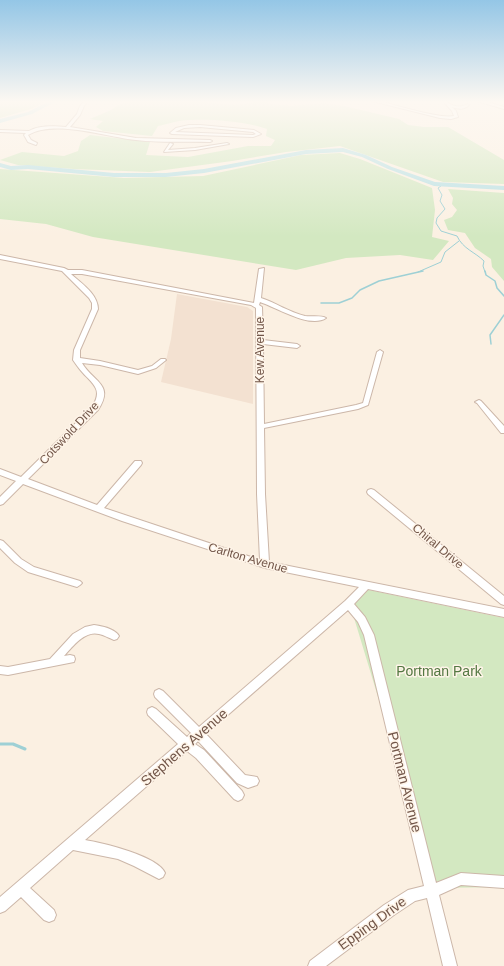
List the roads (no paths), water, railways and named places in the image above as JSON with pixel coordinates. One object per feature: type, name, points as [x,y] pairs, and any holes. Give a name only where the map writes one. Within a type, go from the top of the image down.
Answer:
[{"type":"street","points":[[169,146],[165,151],[215,146]]},
{"type":"street","points":[[0,257],[46,266],[66,272],[92,297],[95,303],[95,309],[77,350],[76,360],[100,363],[138,372],[154,368],[163,360]]},
{"type":"street","points":[[262,269],[258,303],[298,316],[323,318]]},
{"type":"street","name":"Kew Avenue","points":[[66,272],[82,272],[258,303],[260,310],[261,494],[265,565]]},
{"type":"street","points":[[260,342],[297,346]]},
{"type":"street","points":[[260,427],[358,407],[366,404],[380,352]]},
{"type":"street","name":"Cotswold Drive","points":[[0,502],[23,481],[95,408],[100,400],[101,394],[97,383],[76,360]]},
{"type":"street","points":[[479,402],[504,431]]},
{"type":"street","points":[[98,508],[138,463]]},
{"type":"street","name":"Carlton Avenue","points":[[0,472],[98,508],[265,565],[504,613]]},
{"type":"street","name":"Chiral Drive","points":[[371,492],[504,601]]},
{"type":"street","points":[[0,543],[18,561],[31,570],[77,583]]},
{"type":"street","name":"Stephens Avenue","points":[[0,906],[187,745],[348,604],[366,586]]},
{"type":"street","name":"Portman Avenue","points":[[348,604],[362,620],[369,635],[450,966]]},
{"type":"street","points":[[53,662],[74,640],[90,629],[95,628],[114,636]]},
{"type":"street","points":[[0,670],[8,671],[70,659]]},
{"type":"street","points":[[159,694],[241,779],[248,782],[253,781]]},
{"type":"street","points":[[152,712],[187,745],[200,754],[238,795]]},
{"type":"street","points":[[72,844],[115,852],[146,865],[159,873]]},
{"type":"street","name":"Epping Drive","points":[[314,966],[413,894],[432,891],[448,883],[461,879],[504,882]]},
{"type":"street","points":[[21,888],[49,916]]},
{"type":"waterway","points":[[0,165],[11,168],[28,167],[114,175],[166,175],[204,171],[306,152],[343,150],[364,156],[390,168],[434,184],[504,188]]},
{"type":"waterway","points":[[439,185],[441,186],[438,188],[442,195],[440,201],[445,209],[437,218],[436,223],[441,231],[457,236],[462,244],[481,258],[484,261],[483,266],[485,272]]},
{"type":"waterway","points":[[418,272],[441,262],[445,252],[459,241]]},
{"type":"waterway","points":[[321,303],[339,303],[352,298],[360,290],[379,281],[423,271]]},
{"type":"waterway","points":[[485,271],[486,275],[495,281],[497,288],[504,296]]},
{"type":"waterway","points":[[491,344],[490,335],[504,315]]},
{"type":"waterway","points":[[0,744],[13,744],[25,749]]},
{"type":"park label","name":"Portman Park","points":[[439,671]]}]
